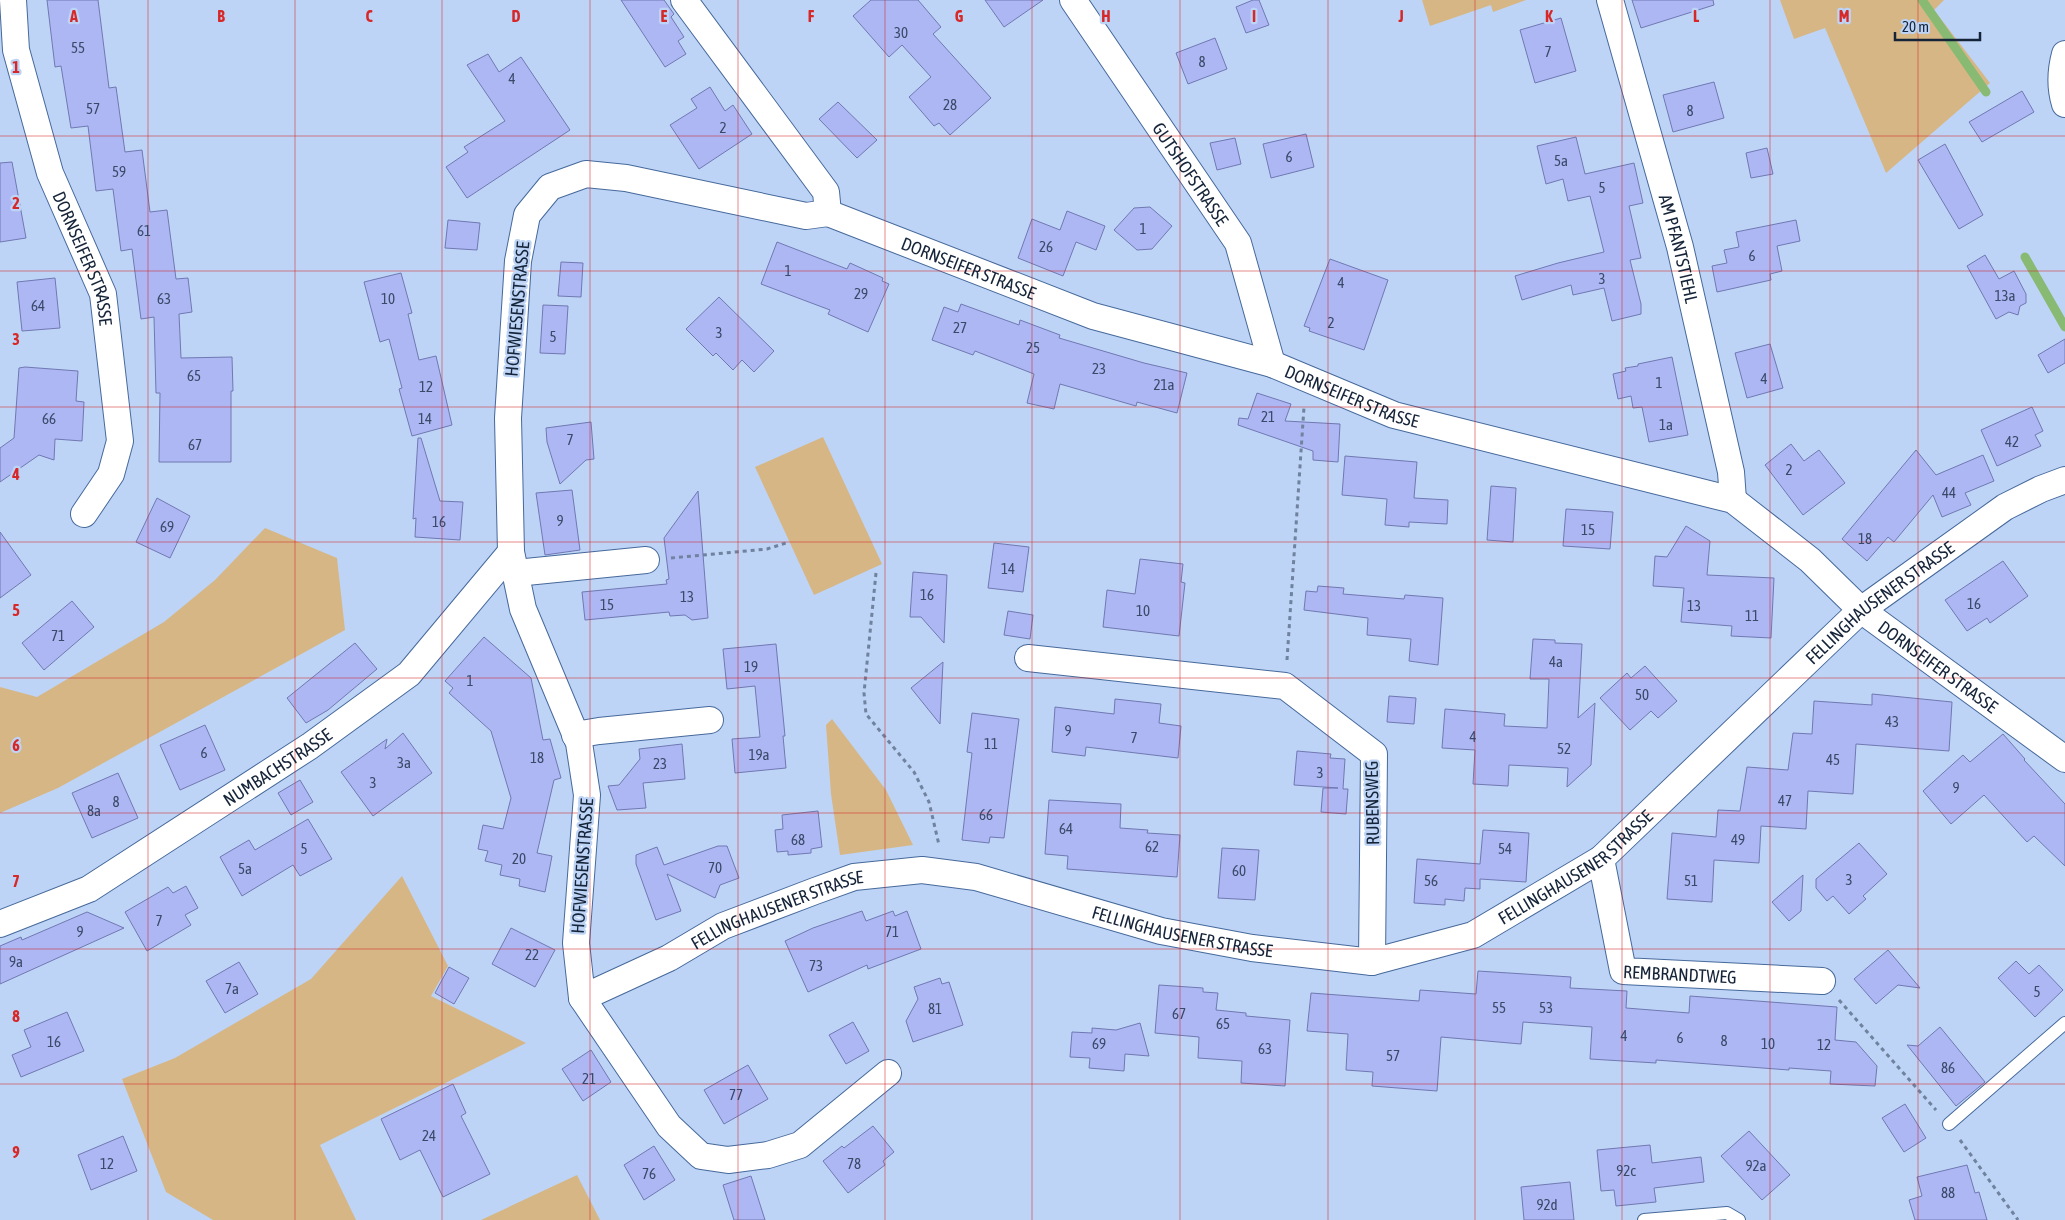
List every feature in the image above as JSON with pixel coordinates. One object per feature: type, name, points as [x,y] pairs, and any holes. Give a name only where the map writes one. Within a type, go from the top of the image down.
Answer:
[{"type":"street","name":"DORNSEIFER STRASSE","points":[[13,0],[16,50],[50,173],[103,294],[120,441],[111,474],[84,514]]},
{"type":"street","points":[[684,0],[826,192],[828,213]]},
{"type":"street","name":"GUTSHOFSTRASSE","points":[[1073,0],[1238,243],[1272,364]]},
{"type":"street","name":"AM PFANTSTIEHL","points":[[1610,0],[1680,247],[1731,472],[1733,500]]},
{"type":"street","points":[[2065,54],[2062,76],[2065,104]]},
{"type":"street","name":"HOFWIESENSTRASSE","points":[[582,998],[576,943],[588,795],[578,743],[523,609],[514,563],[508,418],[518,261],[527,215],[550,186],[586,174],[626,178],[806,216],[828,213]]},
{"type":"street","name":"DORNSEIFER STRASSE","points":[[828,213],[1093,316],[1272,364],[1394,415],[1733,500],[1810,560],[1861,610],[2065,759]]},
{"type":"street","name":"FELLINGHAUSENER STRASSE","points":[[582,998],[669,958],[723,926],[822,888],[854,877],[922,870],[976,877],[1161,931],[1252,948],[1372,962],[1473,935],[1600,859],[1861,610],[2005,507],[2041,489],[2065,480]]},
{"type":"street","points":[[514,563],[646,560]]},
{"type":"street","name":"NUMBACHSTRASSE","points":[[0,924],[89,889],[310,746],[409,674],[514,563]]},
{"type":"street","points":[[1028,658],[1285,686]]},
{"type":"street","name":"RUBENSWEG","points":[[1285,686],[1374,754],[1372,962]]},
{"type":"street","points":[[575,735],[599,730],[710,720]]},
{"type":"street","name":"REMBRANDTWEG","points":[[1600,859],[1623,971],[1822,981]]},
{"type":"street","points":[[582,998],[669,1126],[701,1156],[728,1160],[768,1155],[800,1144],[888,1073]]},
{"type":"lane","points":[[1949,1124],[2065,1023]]},
{"type":"lane","points":[[1644,1220],[1727,1213],[1739,1220]]},
{"type":"path","points":[[1285,686],[1306,379]]},
{"type":"path","points":[[646,560],[767,549],[789,542]]},
{"type":"path","points":[[876,572],[864,693],[866,714],[914,772],[922,787],[929,802],[939,843],[941,873]]},
{"type":"path","points":[[1822,981],[1949,1124],[2018,1220]]},
{"type":"shaded area","points":[[1422,0],[1526,0],[1493,12],[1491,5],[1430,26]]},
{"type":"shaded area","points":[[1780,0],[1944,0],[1934,10],[1990,83],[1886,173],[1825,28],[1794,39]]},
{"type":"shaded area","points":[[823,437],[882,564],[814,595],[755,467]]},
{"type":"shaded area","points":[[265,528],[337,558],[345,630],[58,788],[0,813],[0,687],[37,697],[164,622],[215,580]]},
{"type":"shaded area","points":[[832,719],[886,790],[913,845],[840,855],[831,794],[826,725]]},
{"type":"shaded area","points":[[402,876],[448,966],[431,996],[526,1043],[320,1145],[356,1220],[213,1220],[166,1192],[122,1079],[175,1058],[311,979]]},
{"type":"shaded area","points":[[577,1175],[600,1220],[481,1220]]},
{"type":"building","points":[[47,0],[98,0],[109,88],[116,87],[125,152],[142,150],[150,212],[167,210],[176,279],[188,278],[192,312],[179,314],[181,358],[232,357],[231,462],[159,462],[160,393],[156,393],[154,317],[141,319],[132,249],[121,251],[113,189],[96,191],[88,126],[71,128],[61,66],[55,67]]},
{"type":"building","points":[[621,0],[664,0],[674,14],[671,17],[684,37],[678,41],[686,54],[665,67]]},
{"type":"building","points":[[871,0],[918,0],[941,27],[933,34],[991,98],[950,135],[939,123],[934,126],[909,97],[931,77],[902,45],[889,57],[853,16]]},
{"type":"building","points":[[985,0],[1043,0],[1004,27]]},
{"type":"building","points":[[1253,0],[1259,0],[1269,25],[1246,33],[1236,7]]},
{"type":"building","points":[[1632,0],[1713,0],[1714,5],[1641,28]]},
{"type":"building","points":[[1561,18],[1576,71],[1535,83],[1520,30]]},
{"type":"building","points":[[1215,38],[1227,69],[1188,84],[1176,53]]},
{"type":"building","points":[[488,54],[499,72],[521,57],[570,130],[467,198],[446,167],[468,152],[464,147],[505,121],[467,65]]},
{"type":"building","points":[[1714,82],[1724,118],[1673,132],[1663,95]]},
{"type":"building","points":[[710,87],[725,111],[733,105],[752,134],[699,169],[670,125],[697,108],[691,99]]},
{"type":"building","points":[[2022,91],[2034,112],[1982,142],[1969,122]]},
{"type":"building","points":[[838,102],[877,140],[857,158],[819,119]]},
{"type":"building","points":[[1306,134],[1314,167],[1271,178],[1263,144]]},
{"type":"building","points":[[1576,137],[1585,174],[1634,163],[1643,203],[1629,206],[1641,258],[1630,260],[1641,304],[1641,314],[1612,321],[1604,288],[1573,295],[1571,285],[1522,300],[1515,276],[1604,252],[1590,196],[1568,201],[1563,179],[1546,184],[1537,146]]},
{"type":"building","points":[[1235,138],[1241,164],[1217,170],[1210,143]]},
{"type":"building","points":[[1945,144],[1983,215],[1959,229],[1918,160]]},
{"type":"building","points":[[1767,148],[1773,174],[1751,178],[1746,153]]},
{"type":"building","points":[[12,162],[26,238],[0,242],[0,163]]},
{"type":"building","points":[[1150,207],[1172,226],[1152,249],[1137,250],[1114,230],[1134,208]]},
{"type":"building","points":[[1067,211],[1105,226],[1096,250],[1076,242],[1063,276],[1018,258],[1032,219],[1060,230]]},
{"type":"building","points":[[448,220],[480,223],[477,250],[445,248]]},
{"type":"building","points":[[1796,220],[1800,241],[1777,246],[1782,271],[1770,274],[1771,280],[1717,292],[1712,266],[1727,263],[1724,250],[1739,247],[1736,232]]},
{"type":"building","points":[[777,242],[847,269],[850,263],[883,278],[882,281],[889,284],[868,332],[828,314],[830,310],[761,284]]},
{"type":"building","points":[[1985,255],[1999,279],[2014,271],[2026,294],[2026,303],[2020,306],[2018,315],[2009,312],[1996,319],[1967,266]]},
{"type":"building","points":[[1330,259],[1388,280],[1364,350],[1309,331],[1310,328],[1304,326]]},
{"type":"building","points":[[561,262],[583,263],[581,297],[558,296]]},
{"type":"building","points":[[401,273],[412,313],[408,314],[419,360],[436,356],[452,425],[412,436],[399,389],[402,388],[389,339],[380,342],[364,282]]},
{"type":"building","points":[[55,278],[60,328],[22,331],[17,282]]},
{"type":"building","points":[[719,297],[774,351],[754,372],[742,360],[733,370],[716,353],[713,356],[686,329]]},
{"type":"building","points":[[961,304],[1019,325],[1020,320],[1060,335],[1059,338],[1144,363],[1187,373],[1177,413],[1137,402],[1136,406],[1060,384],[1054,409],[1027,403],[1034,374],[975,351],[973,355],[932,340],[944,307],[958,312]]},
{"type":"building","points":[[543,305],[568,306],[565,354],[540,353]]},
{"type":"building","points":[[2065,339],[2065,363],[2048,373],[2038,355]]},
{"type":"building","points":[[1770,344],[1783,388],[1747,398],[1735,353]]},
{"type":"building","points":[[1672,357],[1688,435],[1649,442],[1642,407],[1633,408],[1631,396],[1618,399],[1613,374],[1626,371],[1625,368],[1638,366],[1638,364]]},
{"type":"building","points":[[19,368],[78,371],[76,401],[84,402],[82,441],[55,439],[54,460],[39,455],[0,482],[0,448],[14,438]]},
{"type":"building","points":[[1257,393],[1291,404],[1285,421],[1340,424],[1338,462],[1313,460],[1313,451],[1238,425],[1239,418],[1248,419]]},
{"type":"building","points":[[2032,407],[2043,431],[2035,435],[2041,446],[1997,466],[1981,430]]},
{"type":"building","points":[[591,422],[594,459],[586,460],[560,484],[547,442],[546,428]]},
{"type":"building","points":[[418,438],[421,438],[440,501],[463,502],[460,540],[415,537],[416,518],[413,519]]},
{"type":"building","points":[[1791,444],[1804,461],[1819,450],[1845,483],[1803,515],[1765,465]]},
{"type":"building","points":[[1916,450],[1936,475],[1983,455],[1994,481],[1965,493],[1971,505],[1942,517],[1933,495],[1894,542],[1888,537],[1867,561],[1842,539]]},
{"type":"building","points":[[1345,456],[1417,462],[1414,498],[1448,500],[1447,524],[1409,522],[1409,527],[1385,525],[1387,499],[1342,495]]},
{"type":"building","points":[[1491,486],[1516,488],[1513,542],[1487,540]]},
{"type":"building","points":[[572,490],[580,550],[545,555],[536,493]]},
{"type":"building","points":[[698,491],[708,618],[692,620],[685,615],[670,616],[669,612],[585,620],[582,592],[667,584],[666,580],[669,579],[664,538]]},
{"type":"building","points":[[157,498],[190,516],[170,558],[136,542]]},
{"type":"building","points":[[1566,509],[1613,512],[1610,549],[1563,546]]},
{"type":"building","points":[[1686,526],[1710,541],[1707,575],[1774,578],[1771,638],[1731,636],[1732,626],[1681,622],[1684,588],[1653,586],[1655,556],[1667,557]]},
{"type":"building","points":[[0,532],[31,575],[0,598]]},
{"type":"building","points":[[994,543],[1029,547],[1023,592],[988,588]]},
{"type":"building","points":[[1140,559],[1183,564],[1181,582],[1185,583],[1179,636],[1103,627],[1107,590],[1135,594]]},
{"type":"building","points":[[2003,561],[2028,596],[1990,623],[1987,618],[1967,631],[1945,600]]},
{"type":"building","points":[[913,572],[947,575],[944,643],[921,617],[910,617]]},
{"type":"building","points":[[1318,586],[1344,588],[1343,594],[1404,599],[1405,595],[1443,598],[1438,665],[1409,661],[1411,639],[1367,635],[1368,618],[1304,610],[1306,591],[1317,592]]},
{"type":"building","points":[[72,601],[94,627],[44,670],[22,643]]},
{"type":"building","points":[[1008,611],[1033,615],[1030,639],[1004,635]]},
{"type":"building","points":[[484,637],[531,678],[543,740],[550,739],[561,778],[554,780],[537,853],[552,856],[545,892],[519,886],[520,879],[500,875],[502,865],[485,861],[488,851],[478,849],[483,825],[503,829],[511,798],[491,731],[449,693],[453,688],[445,681]]},
{"type":"building","points":[[1533,639],[1555,640],[1555,643],[1582,644],[1578,718],[1595,703],[1591,765],[1567,787],[1568,768],[1509,765],[1508,786],[1473,784],[1475,750],[1442,748],[1445,709],[1505,714],[1504,726],[1547,728],[1549,679],[1530,679]]},
{"type":"building","points":[[355,643],[377,669],[328,710],[306,723],[287,698]]},
{"type":"building","points":[[776,644],[785,736],[783,736],[786,768],[735,773],[732,739],[760,737],[755,686],[727,689],[723,649]]},
{"type":"building","points":[[943,662],[940,724],[911,688]]},
{"type":"building","points":[[1645,666],[1677,701],[1658,718],[1651,711],[1630,730],[1600,698],[1627,673],[1631,678]]},
{"type":"building","points":[[1872,694],[1952,702],[1949,751],[1856,744],[1853,794],[1808,791],[1806,829],[1761,826],[1759,863],[1714,860],[1712,902],[1667,899],[1672,833],[1716,837],[1718,810],[1740,811],[1747,767],[1788,770],[1793,733],[1812,734],[1814,701],[1872,705]]},
{"type":"building","points":[[1389,696],[1416,698],[1414,724],[1387,722]]},
{"type":"building","points":[[1115,699],[1161,704],[1159,723],[1181,726],[1178,758],[1086,747],[1085,756],[1052,752],[1055,707],[1114,714]]},
{"type":"building","points":[[972,713],[1019,719],[1004,838],[990,837],[989,843],[962,840],[972,753],[967,752]]},
{"type":"building","points":[[205,725],[225,770],[180,790],[160,745]]},
{"type":"building","points":[[403,733],[432,773],[373,816],[341,772],[387,739],[385,749]]},
{"type":"building","points":[[2003,734],[2024,760],[2065,804],[2065,866],[2034,836],[2027,842],[1984,795],[1951,824],[1923,791],[1963,755],[1970,762]]},
{"type":"building","points":[[682,744],[685,779],[643,783],[646,808],[617,810],[608,786],[619,785],[640,759],[639,749]]},
{"type":"building","points":[[1297,751],[1331,754],[1330,758],[1345,759],[1343,789],[1348,789],[1346,814],[1321,812],[1323,788],[1338,788],[1294,785]]},
{"type":"building","points":[[118,773],[138,818],[92,838],[72,793]]},
{"type":"building","points":[[300,780],[313,802],[291,815],[278,793]]},
{"type":"building","points":[[1049,800],[1121,804],[1120,828],[1148,830],[1147,833],[1180,835],[1177,877],[1067,869],[1068,856],[1045,854]]},
{"type":"building","points":[[818,811],[822,847],[811,849],[811,853],[788,855],[788,851],[777,852],[775,830],[783,829],[782,815]]},
{"type":"building","points":[[308,819],[332,859],[300,876],[293,865],[242,896],[220,857],[249,840],[255,850]]},
{"type":"building","points":[[1483,830],[1529,833],[1526,882],[1480,879],[1480,889],[1465,888],[1464,901],[1445,899],[1445,905],[1414,903],[1417,859],[1480,864]]},
{"type":"building","points":[[1859,843],[1887,874],[1863,896],[1866,899],[1849,914],[1833,896],[1827,901],[1816,888],[1816,879]]},
{"type":"building","points":[[718,846],[727,846],[739,878],[720,885],[715,898],[667,874],[681,911],[656,920],[636,864],[636,855],[657,847],[664,865]]},
{"type":"building","points":[[1222,848],[1259,850],[1255,900],[1218,898]]},
{"type":"building","points":[[1803,875],[1801,911],[1789,921],[1772,902]]},
{"type":"building","points":[[186,886],[198,908],[185,915],[191,925],[147,951],[125,912],[168,887],[173,893]]},
{"type":"building","points":[[862,911],[866,921],[893,911],[895,916],[907,911],[921,949],[868,969],[867,965],[808,992],[785,941],[813,928]]},
{"type":"building","points":[[87,912],[124,928],[0,984],[0,946],[21,937],[22,940]]},
{"type":"building","points":[[511,928],[555,950],[535,987],[492,964]]},
{"type":"building","points":[[1888,950],[1920,988],[1898,985],[1876,1004],[1854,979]]},
{"type":"building","points":[[2016,961],[2029,974],[2039,965],[2063,990],[2035,1017],[1998,978]]},
{"type":"building","points":[[239,962],[258,994],[225,1013],[206,981]]},
{"type":"building","points":[[449,967],[469,978],[454,1004],[435,993]]},
{"type":"building","points":[[1478,971],[1571,977],[1570,988],[1627,991],[1626,1008],[1689,1013],[1690,996],[1837,1007],[1835,1040],[1856,1042],[1877,1066],[1875,1086],[1830,1084],[1831,1071],[1789,1068],[1789,1070],[1656,1060],[1656,1063],[1590,1059],[1592,1027],[1523,1022],[1521,1044],[1441,1037],[1437,1091],[1372,1086],[1373,1072],[1346,1070],[1348,1034],[1307,1031],[1311,993],[1419,1001],[1420,990],[1476,994]]},
{"type":"building","points":[[940,978],[942,984],[949,982],[963,1025],[913,1042],[906,1021],[918,999],[914,987]]},
{"type":"building","points":[[1159,985],[1203,988],[1203,992],[1218,993],[1216,1010],[1246,1013],[1246,1016],[1290,1020],[1285,1086],[1241,1083],[1242,1061],[1198,1058],[1199,1037],[1155,1033]]},
{"type":"building","points":[[67,1012],[84,1051],[21,1077],[12,1055],[31,1047],[24,1030]]},
{"type":"building","points":[[853,1022],[869,1051],[846,1064],[829,1035]]},
{"type":"building","points":[[1140,1023],[1149,1056],[1125,1054],[1124,1071],[1089,1068],[1090,1058],[1070,1057],[1072,1032],[1092,1033],[1092,1028],[1116,1030]]},
{"type":"building","points":[[1940,1027],[1985,1082],[1956,1106],[1907,1045],[1918,1046]]},
{"type":"building","points":[[591,1050],[611,1082],[583,1101],[562,1069]]},
{"type":"building","points":[[748,1065],[768,1099],[724,1124],[704,1090]]},
{"type":"building","points":[[453,1084],[466,1113],[461,1116],[490,1174],[443,1197],[420,1150],[400,1160],[381,1119]]},
{"type":"building","points":[[1905,1104],[1926,1138],[1904,1152],[1882,1118]]},
{"type":"building","points":[[873,1126],[894,1152],[883,1161],[885,1165],[848,1193],[823,1161]]},
{"type":"building","points":[[1749,1131],[1790,1175],[1762,1200],[1721,1156]]},
{"type":"building","points":[[123,1136],[137,1171],[91,1190],[78,1155]]},
{"type":"building","points":[[1650,1145],[1652,1163],[1701,1157],[1704,1182],[1654,1188],[1656,1202],[1616,1206],[1614,1190],[1601,1191],[1597,1150]]},
{"type":"building","points":[[654,1146],[675,1180],[644,1200],[624,1165]]},
{"type":"building","points":[[1967,1165],[1975,1193],[1979,1192],[1987,1220],[1915,1220],[1909,1200],[1922,1196],[1917,1177]]},
{"type":"building","points":[[751,1176],[765,1220],[734,1220],[723,1185]]},
{"type":"building","points":[[1570,1182],[1574,1220],[1524,1220],[1521,1187]]},
{"type":"waterway","points":[[1922,0],[1986,92]]},
{"type":"waterway","points":[[2025,257],[2065,327]]}]
